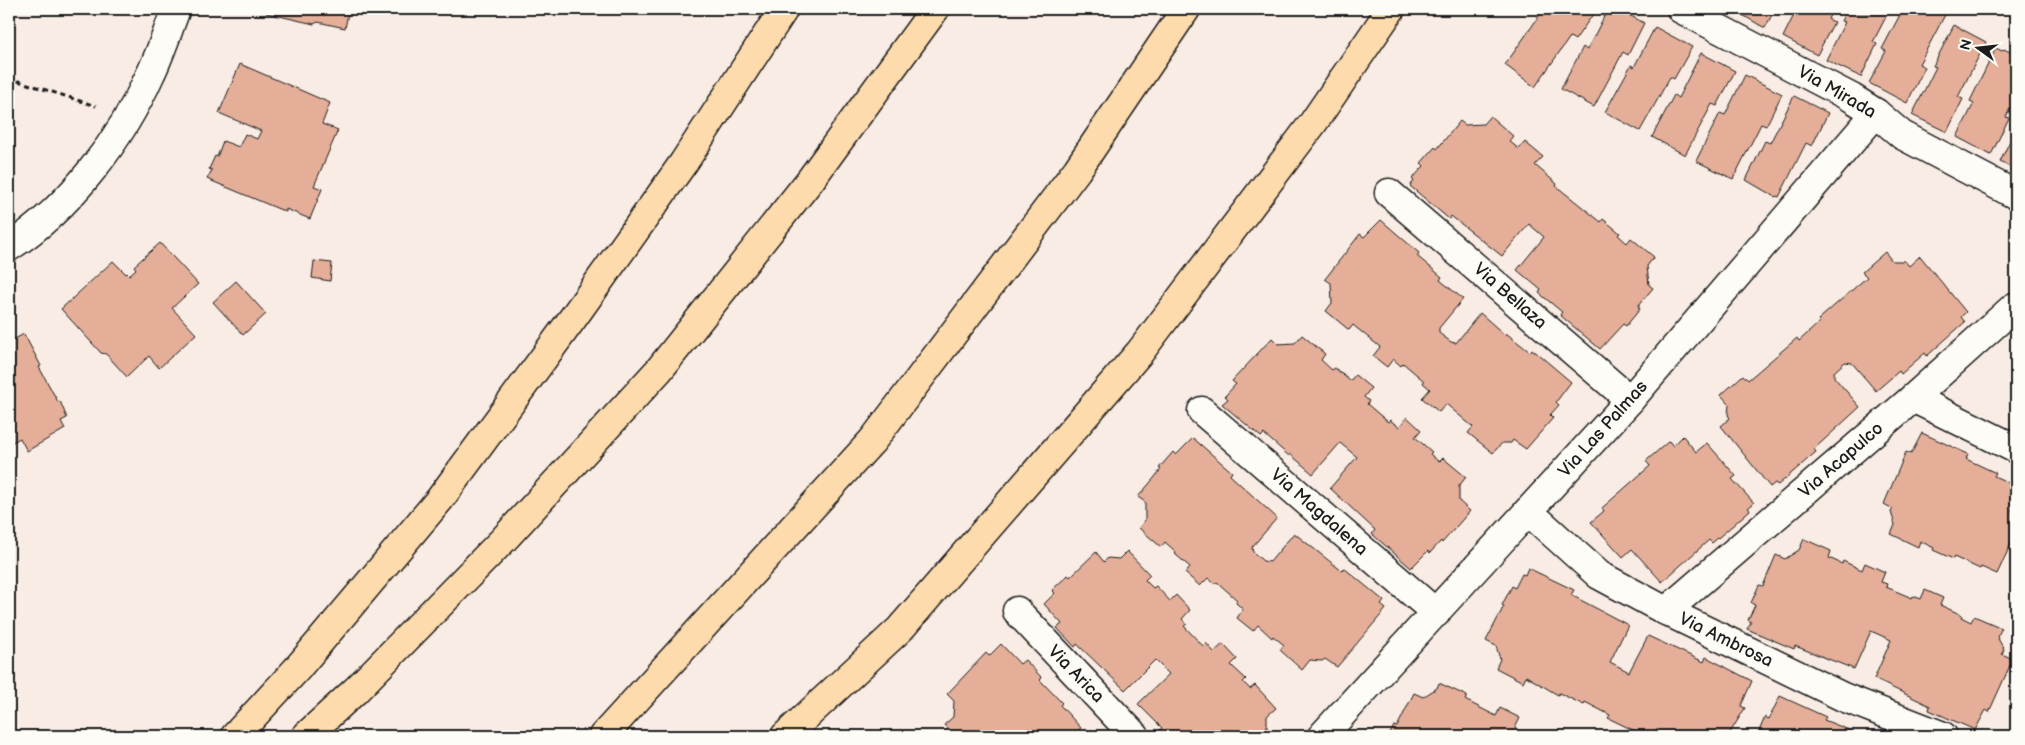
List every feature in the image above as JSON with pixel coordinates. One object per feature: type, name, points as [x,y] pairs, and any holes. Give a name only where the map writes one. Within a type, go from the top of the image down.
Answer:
[{"type":"highway","points":[[235,736],[296,670],[440,500],[684,162],[784,9]]},
{"type":"highway","points":[[306,736],[356,690],[504,539],[659,370],[812,179],[935,9]]},
{"type":"highway","points":[[603,736],[873,440],[1077,170],[1186,9]]},
{"type":"highway","points":[[785,736],[900,629],[1140,352],[1313,123],[1391,9]]},
{"type":"street","points":[[9,247],[23,238],[73,194],[121,130],[151,73],[176,9]]},
{"type":"street","name":"Via Mirada","points":[[1681,9],[1852,98],[1876,113],[1902,135],[2016,195]]},
{"type":"street","name":"Via Las Palmas","points":[[1322,736],[1630,400],[1876,113]]},
{"type":"street","name":"Via Bellaza","points":[[1389,192],[1630,400]]},
{"type":"street","name":"Via Acapulco","points":[[1666,611],[1913,398],[2014,307]]},
{"type":"street","points":[[1913,398],[2016,449]]},
{"type":"street","name":"Via Magdalena","points":[[1202,411],[1436,613]]},
{"type":"street","name":"Via Ambrosa","points":[[1528,511],[1598,575],[1666,611],[1843,697],[1943,736]]},
{"type":"street","name":"Via Arica","points":[[1017,612],[1135,736]]},
{"type":"path","points":[[9,78],[128,116]]},
{"type":"building","points":[[261,9],[349,9],[345,28],[318,22],[314,24],[266,13],[266,10]]},
{"type":"building","points":[[1544,9],[1596,10],[1575,40],[1570,37],[1535,87],[1505,65]]},
{"type":"building","points":[[1608,9],[1618,9],[1644,23],[1628,55],[1623,52],[1594,107],[1561,89],[1583,47],[1587,50]]},
{"type":"building","points":[[1732,9],[1775,9],[1765,28]]},
{"type":"building","points":[[1797,9],[1833,9],[1828,19],[1834,22],[1817,55],[1783,37]]},
{"type":"building","points":[[1847,9],[1890,9],[1873,42],[1877,44],[1861,77],[1826,60],[1845,22],[1841,21]]},
{"type":"building","points":[[1903,9],[1942,9],[1947,11],[1919,64],[1925,67],[1907,103],[1869,83],[1886,51],[1882,49]]},
{"type":"building","points":[[1954,25],[1986,42],[1958,97],[1963,99],[1947,132],[1912,115],[1936,67],[1933,66]]},
{"type":"building","points":[[1655,27],[1692,47],[1674,79],[1670,77],[1640,131],[1605,112],[1631,65],[1634,67]]},
{"type":"building","points":[[1996,48],[2002,51],[2004,49],[2016,55],[2016,96],[2006,117],[2009,118],[1991,155],[1957,137],[1974,103],[1970,101]]},
{"type":"building","points":[[1701,53],[1735,71],[1717,106],[1712,104],[1685,155],[1652,137],[1674,95],[1678,98]]},
{"type":"building","points":[[240,64],[330,103],[322,124],[338,130],[314,186],[322,189],[310,219],[286,209],[286,212],[207,179],[212,170],[209,169],[215,156],[217,157],[223,141],[239,147],[245,134],[257,139],[261,131],[219,113]]},
{"type":"building","points":[[1745,75],[1782,94],[1766,126],[1761,124],[1733,179],[1696,161],[1720,113],[1725,115]]},
{"type":"building","points":[[1794,96],[1828,113],[1812,146],[1806,143],[1779,197],[1775,197],[1746,180],[1765,141],[1770,143]]},
{"type":"building","points":[[1490,116],[1513,136],[1509,141],[1519,149],[1525,142],[1543,157],[1535,165],[1557,184],[1556,186],[1601,222],[1603,219],[1620,233],[1618,235],[1627,243],[1631,238],[1654,257],[1647,266],[1649,285],[1653,288],[1638,306],[1640,309],[1626,326],[1623,324],[1600,349],[1560,315],[1562,312],[1539,293],[1541,290],[1517,270],[1544,237],[1529,224],[1502,256],[1451,216],[1449,219],[1410,186],[1414,181],[1412,179],[1424,166],[1421,163],[1435,147],[1437,149],[1460,121],[1465,125],[1483,124]]},
{"type":"building","points":[[2016,118],[2016,128],[2012,126]]},
{"type":"building","points":[[2016,128],[2016,170],[2000,162]]},
{"type":"building","points":[[1381,220],[1419,253],[1417,256],[1442,277],[1440,280],[1463,299],[1439,328],[1439,333],[1451,342],[1456,343],[1480,313],[1505,335],[1506,333],[1530,352],[1532,349],[1571,382],[1556,402],[1559,405],[1550,415],[1553,418],[1526,449],[1513,440],[1511,443],[1502,443],[1493,453],[1468,433],[1473,427],[1446,404],[1439,412],[1422,398],[1430,389],[1423,383],[1424,381],[1403,363],[1401,366],[1393,359],[1387,367],[1373,356],[1380,347],[1353,325],[1349,330],[1326,311],[1332,303],[1331,283],[1325,279],[1360,234],[1364,237]]},
{"type":"building","points":[[160,243],[198,284],[172,308],[196,334],[159,368],[149,356],[127,377],[106,354],[101,353],[61,309],[113,261],[129,275],[136,269],[134,266]]},
{"type":"building","points":[[1885,252],[1892,261],[1905,261],[1909,266],[1920,256],[1966,312],[1961,317],[1965,322],[1927,356],[1925,353],[1901,374],[1899,371],[1876,391],[1852,363],[1845,362],[1834,372],[1834,377],[1860,407],[1814,449],[1816,452],[1778,485],[1775,483],[1770,487],[1721,426],[1730,418],[1728,415],[1729,404],[1721,395],[1743,375],[1748,380],[1797,338],[1799,341],[1820,322],[1818,320],[1867,277],[1862,272]]},
{"type":"building","points":[[314,261],[332,263],[330,281],[312,278]]},
{"type":"building","points":[[236,281],[266,314],[243,335],[213,302]]},
{"type":"building","points":[[24,334],[41,366],[39,367],[58,402],[60,401],[67,418],[61,421],[65,429],[27,451],[20,438],[9,444],[9,342]]},
{"type":"building","points":[[1302,335],[1325,354],[1321,360],[1332,370],[1335,368],[1350,381],[1355,375],[1371,388],[1364,397],[1369,401],[1367,404],[1388,422],[1390,420],[1399,427],[1407,417],[1421,430],[1415,437],[1432,452],[1430,454],[1439,462],[1443,458],[1466,477],[1459,486],[1459,501],[1470,511],[1442,543],[1441,541],[1430,553],[1428,551],[1411,568],[1372,534],[1375,530],[1330,488],[1357,457],[1340,443],[1313,474],[1264,434],[1261,437],[1222,404],[1228,399],[1225,396],[1236,384],[1232,381],[1272,338],[1278,344],[1295,343]]},
{"type":"building","points":[[1922,433],[1968,454],[1966,459],[1996,473],[1994,476],[2016,486],[2016,501],[2012,511],[2016,513],[2016,533],[1997,574],[1981,567],[1980,569],[1954,557],[1953,559],[1933,550],[1934,548],[1920,541],[1918,547],[1891,534],[1895,525],[1891,512],[1893,509],[1884,504],[1906,452],[1911,454]]},
{"type":"building","points":[[1683,436],[1696,452],[1707,443],[1736,476],[1732,479],[1754,503],[1748,508],[1750,510],[1732,526],[1712,543],[1709,540],[1662,582],[1632,549],[1623,557],[1591,522],[1604,511],[1602,508],[1650,466],[1646,461],[1669,441],[1673,446]]},
{"type":"building","points":[[1193,438],[1232,472],[1230,475],[1277,518],[1252,547],[1253,552],[1263,561],[1270,562],[1294,533],[1342,571],[1344,568],[1384,601],[1381,605],[1386,609],[1337,667],[1325,659],[1322,661],[1310,660],[1302,670],[1280,650],[1284,645],[1273,636],[1272,638],[1258,625],[1253,631],[1237,618],[1243,609],[1236,603],[1237,600],[1217,582],[1215,584],[1208,578],[1200,586],[1185,573],[1190,567],[1175,554],[1176,552],[1165,542],[1161,547],[1139,528],[1145,520],[1145,502],[1138,497],[1173,452],[1176,455]]},
{"type":"building","points":[[1804,539],[1831,551],[1829,558],[1842,564],[1843,561],[1862,570],[1865,563],[1885,572],[1881,582],[1887,584],[1886,587],[1912,598],[1913,596],[1921,599],[1925,590],[1943,598],[1940,605],[1962,615],[1961,617],[1971,622],[1974,616],[2002,628],[1997,637],[2004,649],[2002,654],[2013,659],[1989,712],[1986,710],[1975,730],[1929,710],[1930,706],[1874,679],[1891,640],[1871,631],[1854,669],[1795,646],[1794,649],[1747,629],[1751,622],[1748,620],[1755,605],[1751,603],[1759,585],[1763,586],[1776,555],[1785,559],[1799,550]]},
{"type":"building","points":[[1127,551],[1150,575],[1145,580],[1153,588],[1156,586],[1170,601],[1176,595],[1190,610],[1182,619],[1187,624],[1184,626],[1203,646],[1206,643],[1214,652],[1223,644],[1237,659],[1231,665],[1246,679],[1243,682],[1250,689],[1255,685],[1276,708],[1267,716],[1267,736],[1166,736],[1160,730],[1162,728],[1138,704],[1169,674],[1155,660],[1125,690],[1077,644],[1075,647],[1057,628],[1062,624],[1044,604],[1055,593],[1052,590],[1068,575],[1070,577],[1096,552],[1104,562],[1108,558],[1119,559]]},
{"type":"building","points":[[1528,568],[1574,590],[1571,595],[1628,625],[1610,662],[1629,672],[1648,636],[1704,662],[1706,657],[1752,681],[1741,706],[1745,708],[1728,736],[1639,736],[1634,733],[1635,731],[1608,718],[1610,715],[1585,702],[1584,705],[1559,693],[1558,695],[1526,676],[1523,682],[1496,668],[1500,659],[1496,646],[1486,641],[1512,586],[1515,588],[1522,574],[1525,575]]},
{"type":"building","points":[[1001,644],[1020,664],[1025,660],[1042,678],[1040,680],[1062,703],[1060,705],[1081,728],[1072,736],[955,736],[944,725],[953,717],[954,701],[947,694],[986,653],[989,656]]},
{"type":"building","points":[[1439,683],[1467,696],[1465,700],[1496,716],[1500,708],[1520,718],[1515,728],[1526,736],[1389,736],[1394,726],[1397,727],[1414,693],[1423,697],[1437,688]]},
{"type":"building","points":[[1780,696],[1826,717],[1824,720],[1854,732],[1853,735],[1856,736],[1757,736],[1765,717],[1769,719]]}]
